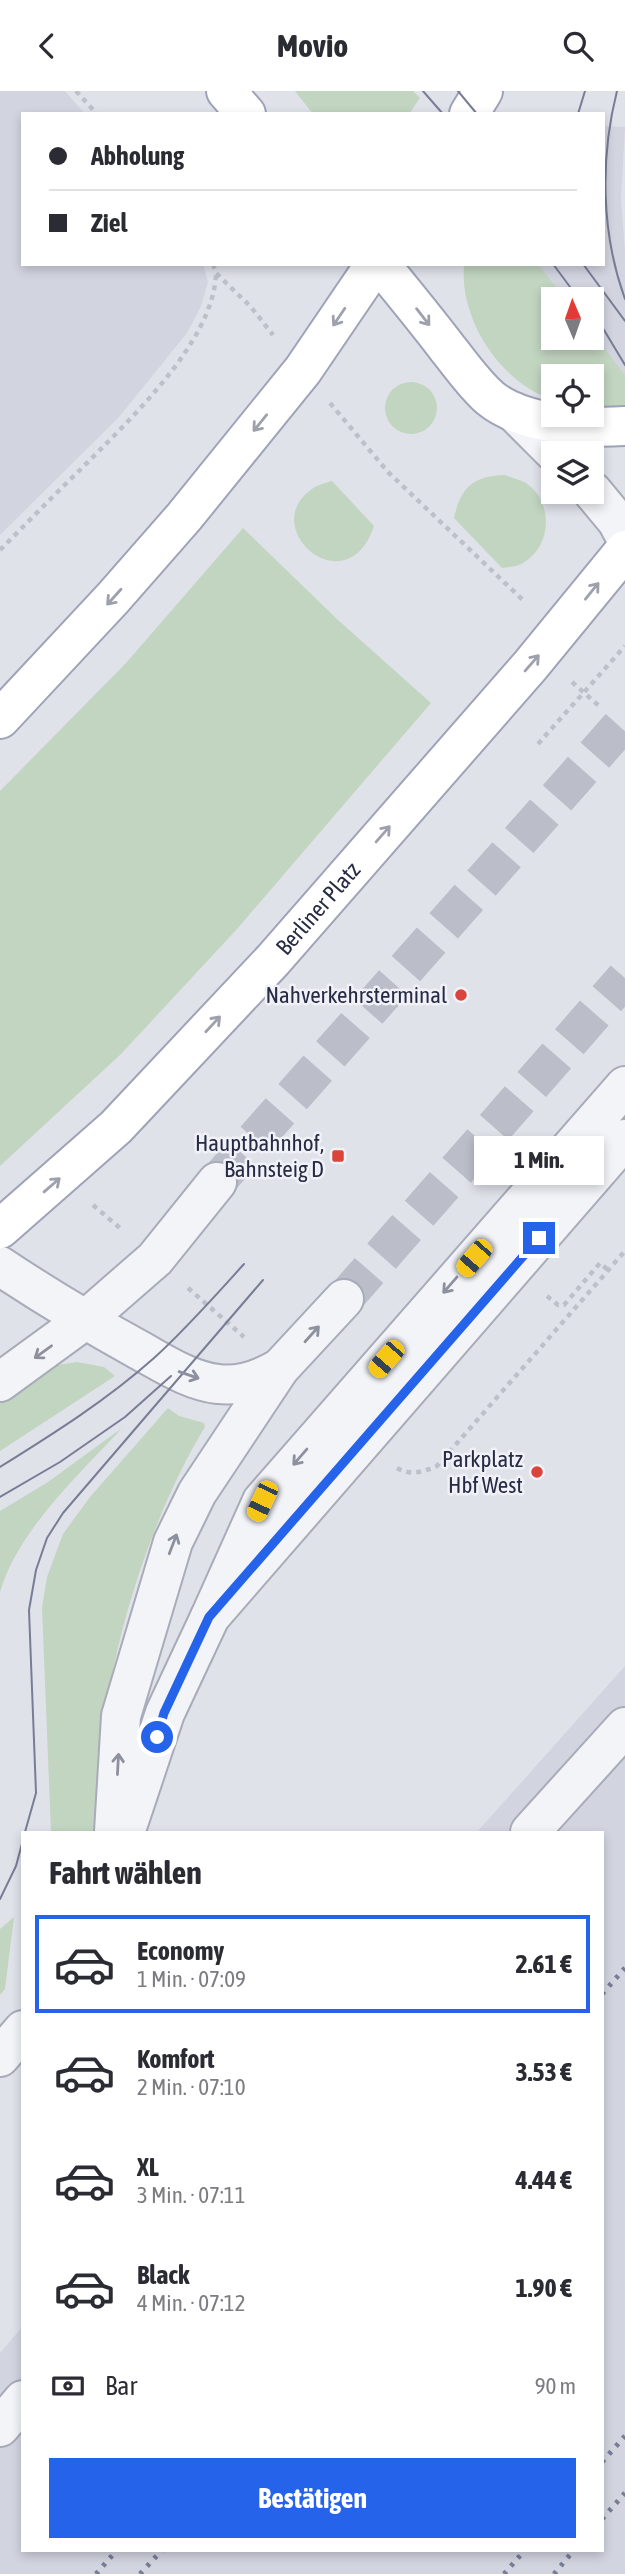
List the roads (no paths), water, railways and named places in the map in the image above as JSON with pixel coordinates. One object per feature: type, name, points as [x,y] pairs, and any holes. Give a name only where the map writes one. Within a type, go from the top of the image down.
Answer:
[{"type":"main road","points":[[226,91],[244,112]]},
{"type":"main road","points":[[470,112],[483,91]]},
{"type":"main road","points":[[0,719],[113,599],[184,517],[303,370],[377,266]]},
{"type":"main road","points":[[380,266],[490,399],[514,412],[559,423],[606,428],[625,426]]},
{"type":"main road","name":"Berliner Platz","points":[[0,1229],[116,1127],[274,960],[559,631],[625,550]]},
{"type":"lane","points":[[514,412],[543,441]]},
{"type":"lane","points":[[603,504],[617,520],[625,536]]},
{"type":"lane","points":[[125,1831],[164,1713],[262,1501],[625,1086]]},
{"type":"lane","points":[[209,1617],[625,1139]]},
{"type":"lane","points":[[0,1382],[85,1320],[155,1259],[217,1182]]},
{"type":"lane","points":[[154,1358],[140,1333],[136,1311],[140,1287],[155,1259]]},
{"type":"lane","points":[[0,1266],[85,1320],[183,1373],[217,1384],[239,1384],[265,1377],[280,1368]]},
{"type":"lane","points":[[114,1831],[121,1716],[173,1542],[197,1493],[280,1368],[344,1299]]},
{"type":"lane","points":[[531,1831],[625,1727]]},
{"type":"lane","points":[[0,2427],[21,2402]]},
{"type":"tunnel","points":[[217,1182],[625,721]]},
{"type":"tunnel","points":[[344,1299],[625,978]]},
{"type":"tram line","points":[[423,91],[441,112]]},
{"type":"tram line","points":[[458,91],[475,112]]},
{"type":"tram line","points":[[579,112],[585,91]]},
{"type":"tram line","points":[[617,91],[608,142],[607,222],[625,299]]},
{"type":"tram line","points":[[554,266],[570,287]]},
{"type":"tram line","points":[[584,266],[625,321]]},
{"type":"tram line","points":[[604,330],[625,365]]},
{"type":"tram line","points":[[0,1467],[118,1388],[177,1336],[244,1264]]},
{"type":"tram line","points":[[25,1831],[36,1793],[29,1610],[36,1570],[47,1538],[63,1513],[263,1280]]},
{"type":"tram line","points":[[0,1497],[60,1462],[125,1417],[171,1376]]},
{"type":"tram line","points":[[0,1899],[16,1866],[21,1847]]},
{"type":"railway","points":[[604,1992],[625,1968]]},
{"type":"railway","points":[[604,2460],[625,2436]]},
{"type":"railway","points":[[604,2517],[625,2493]]},
{"type":"railway","points":[[96,2574],[115,2552]]},
{"type":"railway","points":[[140,2574],[160,2552]]},
{"type":"railway","points":[[504,2574],[523,2552]]},
{"type":"railway","points":[[554,2574],[572,2552]]},
{"type":"place","name":"Nahverkehrsterminal","points":[[461,995]]},
{"type":"place","name":"Hauptbahnhof, Bahnsteig D","points":[[338,1156]]},
{"type":"place","name":"Parkplatz Hbf West","points":[[537,1472]]}]
